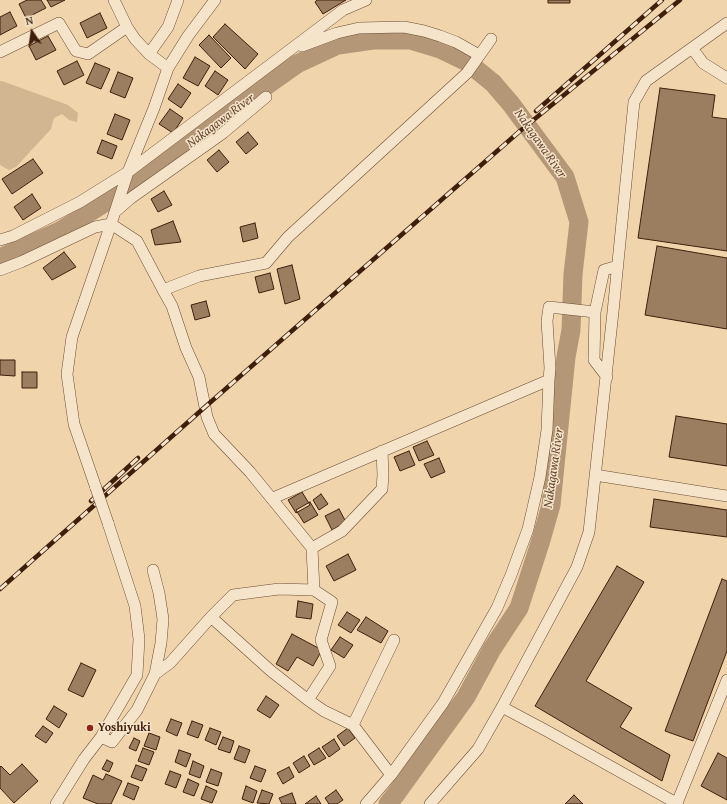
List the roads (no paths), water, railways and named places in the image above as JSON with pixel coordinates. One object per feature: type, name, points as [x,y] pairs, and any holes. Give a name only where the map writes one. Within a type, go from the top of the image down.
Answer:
[{"type":"street","points":[[114,0],[127,27],[135,39],[149,54],[168,68]]},
{"type":"street","points":[[149,54],[168,27],[178,0]]},
{"type":"street","points":[[59,803],[84,759],[101,736],[137,675],[139,639],[135,606],[74,424],[66,374],[72,337],[128,172],[154,108],[168,68],[188,36],[215,0]]},
{"type":"street","points":[[0,240],[13,236],[80,202],[128,172],[343,10],[366,0]]},
{"type":"street","points":[[0,52],[59,23],[76,50],[88,54],[127,27]]},
{"type":"street","points":[[430,804],[478,749],[577,567],[588,532],[607,377],[634,102],[646,81],[727,23]]},
{"type":"street","points":[[299,44],[302,46],[337,33],[359,28],[404,27],[424,31],[456,42],[478,57]]},
{"type":"street","points":[[162,290],[199,276],[266,263],[288,237],[469,70],[491,39]]},
{"type":"street","points":[[692,48],[703,63],[727,78]]},
{"type":"street","points":[[116,211],[131,198],[223,133],[266,97]]},
{"type":"street","points":[[0,270],[21,262],[95,227],[111,224],[137,241],[162,290],[172,306],[186,348],[199,378],[207,416],[214,434],[273,498],[312,548],[314,590]]},
{"type":"street","points":[[607,377],[594,360],[592,311],[604,270],[618,266]]},
{"type":"street","points":[[366,804],[391,774],[444,702],[497,608],[528,529],[540,477],[547,430],[550,368],[547,321],[549,307],[592,311]]},
{"type":"street","points":[[273,498],[549,380]]},
{"type":"street","points":[[312,548],[342,531],[382,489],[384,475],[382,451]]},
{"type":"street","points":[[595,475],[727,496]]},
{"type":"street","points":[[101,736],[112,742],[136,710],[155,674],[161,643],[163,619],[159,593],[153,570]]},
{"type":"street","points":[[155,674],[170,663],[233,595],[279,589],[314,590],[332,602],[321,640],[330,666],[308,700]]},
{"type":"street","points":[[211,617],[271,671],[308,700],[324,711],[353,725],[391,774]]},
{"type":"street","points":[[353,725],[394,640]]},
{"type":"street","points":[[502,707],[548,731],[677,804],[727,680]]},
{"type":"waterway","name":"Nakagawa River","points":[[0,258],[60,231],[144,178],[249,98],[297,64],[338,45],[373,40],[410,40],[440,49],[467,62],[493,83],[511,104],[565,177],[579,222],[573,274],[571,330],[566,357],[551,505],[519,608],[492,649],[466,697],[388,804]]},
{"type":"railway","points":[[536,111],[662,0]]},
{"type":"railway","points":[[0,589],[520,131],[680,0]]},
{"type":"railway","points":[[91,501],[138,458]]},
{"type":"place","name":"Yoshiyuki","points":[[90,728]]}]
